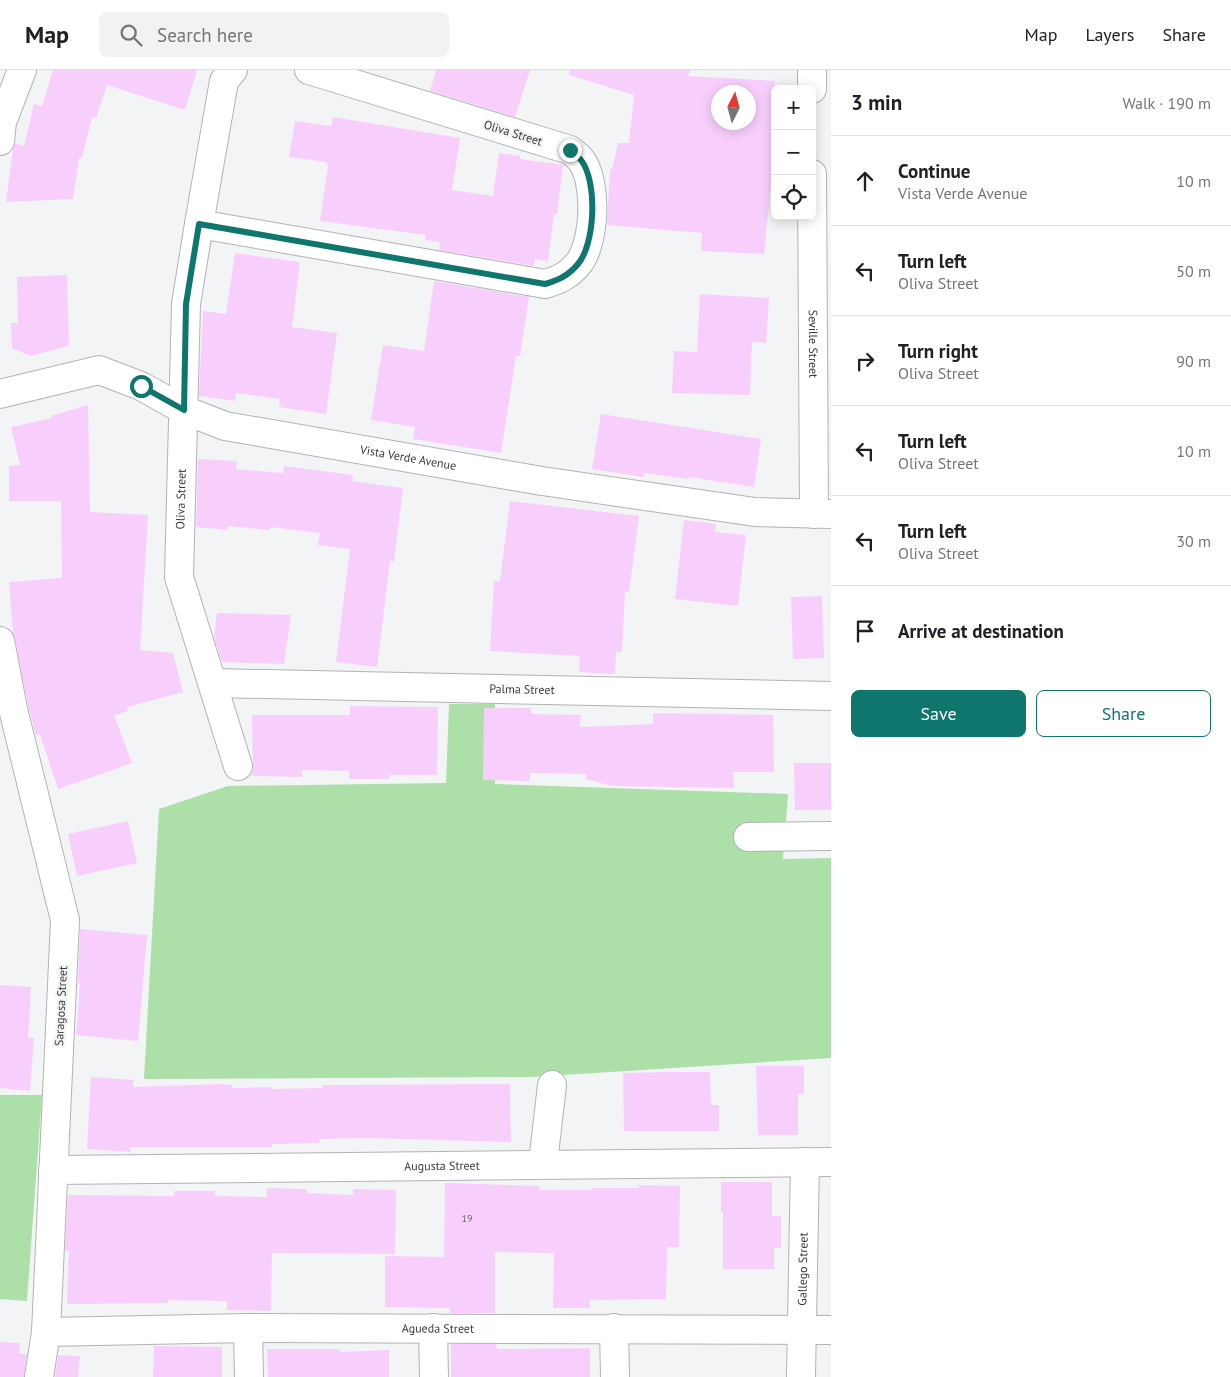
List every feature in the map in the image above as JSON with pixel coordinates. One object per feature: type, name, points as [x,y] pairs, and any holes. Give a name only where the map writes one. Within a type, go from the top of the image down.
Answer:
[{"type":"street","points":[[0,141],[2,122],[22,70]]},
{"type":"street","name":"Oliva Street","points":[[233,70],[224,81],[186,304],[179,577],[238,766]]},
{"type":"street","name":"Oliva Street","points":[[199,224],[545,284],[559,280],[578,264],[586,252],[593,208],[590,178],[582,161],[570,150],[309,70]]},
{"type":"street","points":[[812,70],[812,85]]},
{"type":"street","name":"Seville Street","points":[[812,175],[823,514]]},
{"type":"street","name":"Vista Verde Avenue","points":[[0,394],[99,370],[141,386],[184,410],[225,426],[542,481],[755,512],[823,514]]},
{"type":"street","name":"Saragosa Street","points":[[0,642],[13,709],[66,920],[46,1332],[39,1377]]},
{"type":"street","name":"Palma Street","points":[[213,683],[831,696]]},
{"type":"street","points":[[748,837],[831,836]]},
{"type":"street","points":[[542,1163],[552,1085]]},
{"type":"street","name":"Augusta Street","points":[[53,1170],[542,1163],[818,1162]]},
{"type":"street","name":"Gallego Street","points":[[801,1377],[801,1329],[818,1162]]},
{"type":"street","points":[[248,1328],[249,1377]]},
{"type":"street","name":"Agueda Street","points":[[46,1332],[248,1328],[831,1330]]},
{"type":"street","points":[[432,1328],[434,1377]]},
{"type":"street","points":[[614,1328],[615,1377]]},
{"type":"green space","points":[[449,704],[495,704],[495,784],[788,794],[783,859],[831,858],[831,1058],[531,1077],[144,1079],[159,809],[228,786],[446,783]]},
{"type":"green space","points":[[0,1095],[42,1095],[27,1301],[0,1299]]},
{"type":"building","points":[[53,70],[197,70],[185,110],[107,85],[96,118],[92,117],[82,158],[79,158],[73,199],[6,202],[15,143],[24,146],[34,104],[42,106]]},
{"type":"building","points":[[436,70],[530,70],[515,117],[430,91]]},
{"type":"building","points":[[570,70],[690,70],[688,76],[775,81],[775,85],[771,85],[771,184],[764,254],[701,251],[702,233],[607,225],[610,169],[612,169],[618,143],[629,143],[634,95],[569,75]]},
{"type":"building","points":[[333,117],[460,138],[452,190],[493,196],[499,153],[520,156],[520,159],[563,165],[557,214],[554,214],[548,261],[535,259],[534,266],[439,250],[440,242],[425,240],[426,235],[320,221],[328,166],[326,162],[289,157],[295,121],[331,126]]},
{"type":"building","points":[[235,253],[300,262],[292,327],[337,333],[326,414],[279,407],[280,399],[236,393],[235,401],[199,396],[203,311],[226,314]]},
{"type":"building","points":[[67,275],[69,346],[30,356],[12,348],[11,323],[18,323],[17,277]]},
{"type":"building","points":[[434,281],[529,297],[520,356],[516,356],[501,453],[413,439],[415,427],[371,420],[383,345],[424,351]]},
{"type":"building","points":[[700,294],[769,298],[766,343],[752,342],[750,395],[672,393],[674,351],[697,352]]},
{"type":"building","points":[[88,405],[90,512],[148,515],[140,650],[173,653],[183,692],[127,707],[128,711],[114,715],[132,763],[58,789],[40,734],[36,735],[28,705],[13,634],[9,582],[62,578],[61,501],[9,501],[9,466],[20,465],[11,427],[52,418],[51,416]]},
{"type":"building","points":[[601,414],[761,439],[754,487],[689,477],[688,479],[644,473],[643,477],[592,469]]},
{"type":"building","points":[[198,459],[237,461],[236,469],[283,473],[284,466],[353,475],[352,481],[403,488],[394,561],[390,561],[377,667],[336,662],[350,549],[318,545],[320,533],[270,527],[269,530],[228,526],[227,530],[196,527]]},
{"type":"building","points":[[510,501],[639,516],[629,592],[625,591],[622,652],[616,652],[615,674],[579,672],[580,656],[490,651],[494,581],[500,581]]},
{"type":"building","points":[[684,520],[716,524],[715,532],[746,535],[738,606],[675,599]]},
{"type":"building","points":[[822,596],[824,658],[793,659],[791,597]]},
{"type":"building","points":[[217,613],[291,615],[284,664],[222,662],[214,637]]},
{"type":"building","points":[[350,706],[438,707],[437,775],[389,775],[389,779],[349,779],[349,771],[302,770],[302,777],[251,776],[253,769],[252,715],[350,715]]},
{"type":"building","points":[[484,708],[531,708],[531,714],[581,715],[580,727],[653,724],[653,713],[773,715],[774,772],[733,772],[734,788],[612,786],[586,779],[586,774],[530,773],[530,781],[483,780]]},
{"type":"building","points":[[794,763],[831,763],[831,810],[795,810]]},
{"type":"building","points":[[128,821],[137,863],[77,876],[68,834]]},
{"type":"building","points":[[80,929],[147,935],[138,1041],[76,1035],[80,984],[78,983]]},
{"type":"building","points":[[0,985],[31,987],[28,1038],[34,1038],[30,1091],[0,1088]]},
{"type":"building","points":[[756,1066],[804,1066],[804,1094],[798,1094],[798,1135],[758,1135]]},
{"type":"building","points":[[710,1072],[711,1105],[719,1105],[719,1131],[624,1131],[623,1073]]},
{"type":"building","points":[[91,1077],[134,1080],[133,1087],[221,1084],[232,1085],[232,1088],[271,1087],[271,1089],[323,1088],[323,1085],[510,1084],[511,1142],[368,1138],[319,1139],[320,1143],[272,1144],[272,1147],[130,1147],[130,1152],[87,1149]]},
{"type":"building","points":[[721,1182],[772,1182],[772,1216],[781,1216],[781,1248],[774,1248],[774,1269],[723,1269]]},
{"type":"building","points":[[445,1183],[539,1186],[539,1190],[639,1188],[639,1185],[680,1186],[679,1247],[667,1247],[666,1299],[590,1300],[590,1308],[553,1308],[554,1253],[495,1252],[495,1313],[450,1313],[450,1309],[444,1308],[385,1307],[385,1256],[444,1257]]},
{"type":"building","points":[[267,1188],[307,1189],[307,1193],[353,1195],[353,1189],[396,1190],[395,1254],[272,1253],[271,1311],[227,1310],[227,1301],[168,1300],[168,1303],[67,1304],[69,1251],[65,1251],[68,1195],[174,1196],[174,1191],[215,1191],[215,1196],[267,1197]]},
{"type":"building","points":[[0,1342],[20,1343],[19,1354],[27,1354],[24,1377],[0,1377]]},
{"type":"building","points":[[451,1344],[496,1344],[497,1349],[590,1348],[590,1377],[451,1377]]},
{"type":"building","points":[[154,1346],[222,1347],[222,1377],[153,1377]]},
{"type":"building","points":[[267,1349],[340,1349],[340,1352],[389,1350],[389,1377],[268,1377]]},
{"type":"building","points":[[58,1355],[80,1356],[78,1377],[55,1377]]},
{"type":"route","points":[[141,386],[184,410],[186,304],[199,224],[545,284],[559,280],[569,274],[586,252],[593,208],[590,178],[582,161],[570,150]]}]
